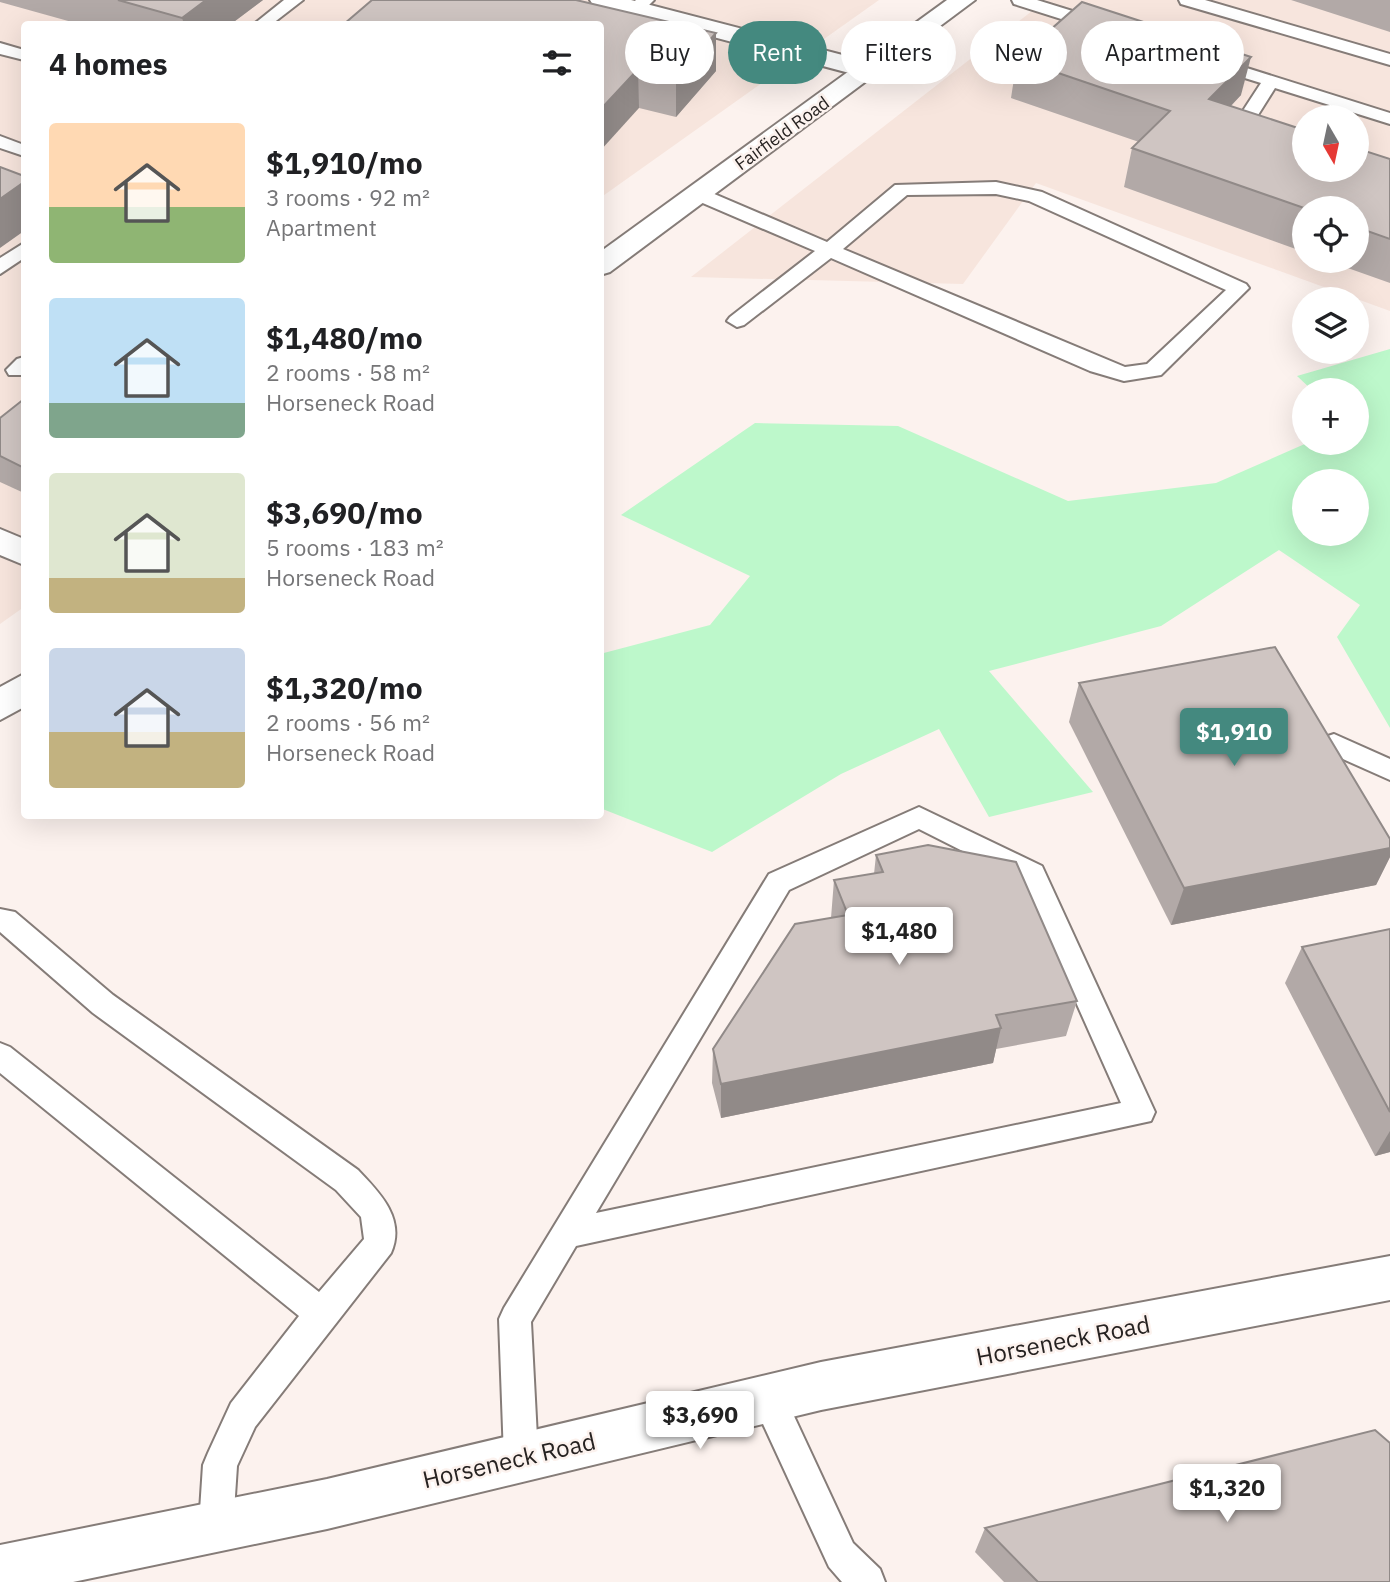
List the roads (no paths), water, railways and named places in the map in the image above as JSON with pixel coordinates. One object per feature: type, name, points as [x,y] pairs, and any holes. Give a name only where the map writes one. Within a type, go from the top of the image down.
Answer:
[{"type":"street","points":[[602,0],[641,4],[841,62]]},
{"type":"street","name":"Fairfield Road","points":[[934,21],[963,0]]},
{"type":"street","name":"Fairfield Road","points":[[604,263],[849,84]]},
{"type":"street","points":[[0,541],[21,552]]},
{"type":"street","points":[[0,706],[21,690]]},
{"type":"street","name":"Horseneck Road","points":[[0,1571],[68,1570],[216,1527],[768,1398],[1390,1278]]},
{"type":"lane","points":[[266,21],[295,0]]},
{"type":"lane","points":[[1020,0],[1084,21]]},
{"type":"lane","points":[[1187,0],[1390,60]]},
{"type":"lane","points":[[0,48],[21,54]]},
{"type":"lane","points":[[1244,72],[1390,119]]},
{"type":"lane","points":[[1271,81],[1242,126],[1292,142]]},
{"type":"lane","points":[[0,142],[21,150]]},
{"type":"lane","points":[[698,194],[829,250],[1098,366],[1125,374],[1153,370],[1239,288],[1035,196],[996,188],[902,189],[829,250],[737,321]]},
{"type":"lane","points":[[0,268],[21,251]]},
{"type":"lane","points":[[1334,744],[1390,770]]},
{"type":"lane","points":[[521,1457],[515,1319],[566,1234],[779,882],[919,817],[1032,874],[1140,1112],[566,1234]]},
{"type":"lane","points":[[0,920],[5,920],[103,1004],[346,1180],[376,1211],[380,1243],[243,1415],[220,1465],[216,1527]]},
{"type":"lane","points":[[0,1056],[321,1314]]},
{"type":"lane","points":[[768,1398],[841,1555],[867,1582]]}]
